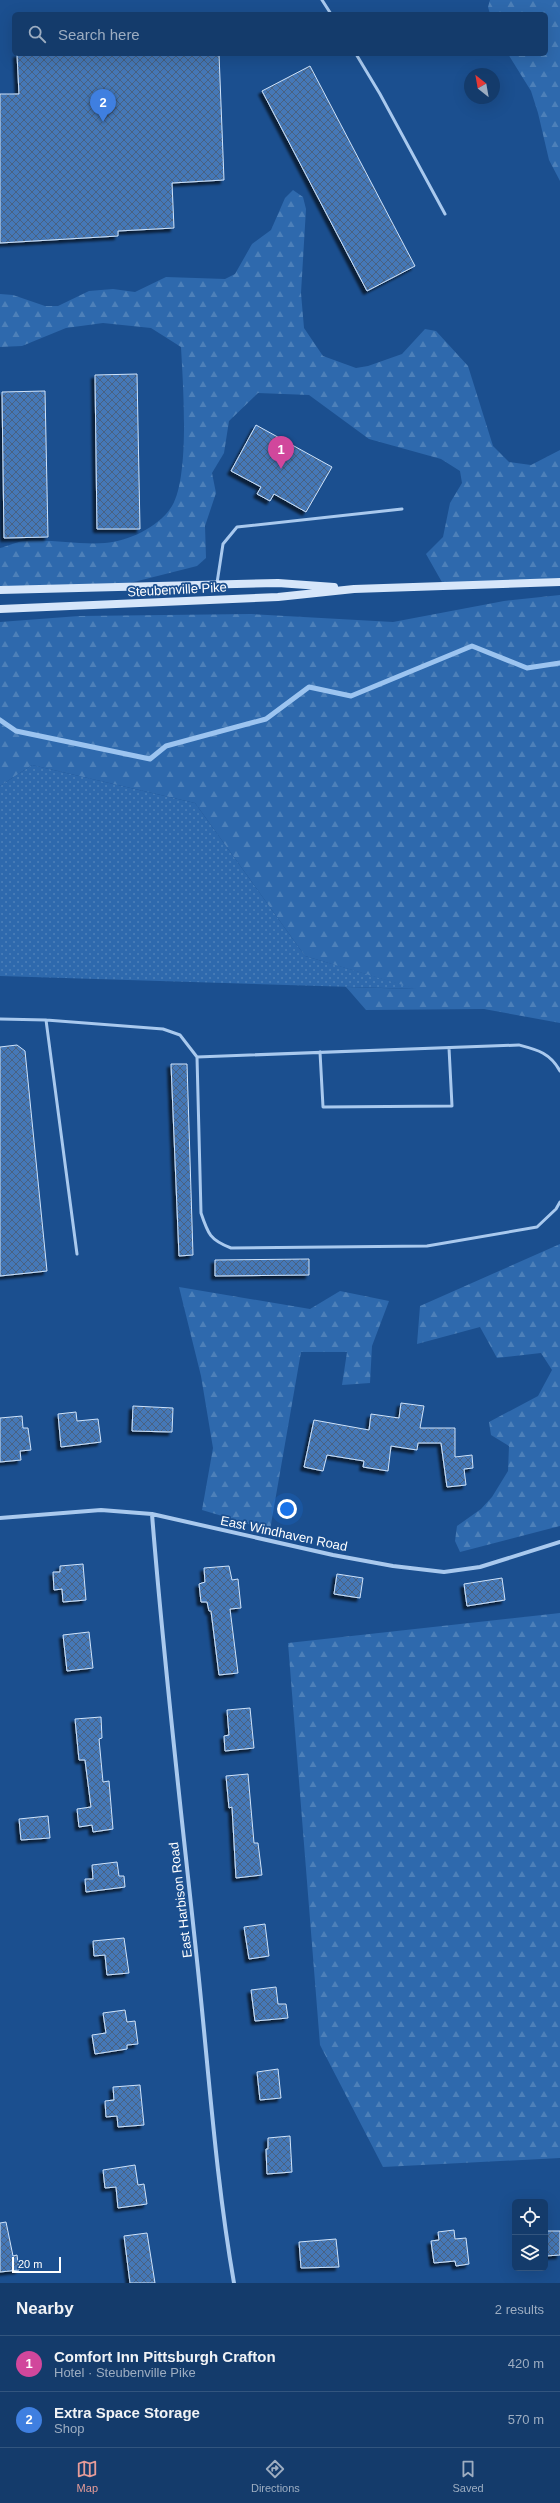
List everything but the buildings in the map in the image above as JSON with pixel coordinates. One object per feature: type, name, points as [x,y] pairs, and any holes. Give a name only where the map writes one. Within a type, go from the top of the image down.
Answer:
[{"type":"main road","name":"Steubenville Pike","points":[[0,609],[278,597],[354,589],[560,582]]},
{"type":"main road","name":"Steubenville Pike","points":[[0,590],[278,583],[354,589]]},
{"type":"street","name":"East Windhaven Road","points":[[0,1518],[100,1510],[152,1514],[333,1555],[393,1566],[444,1572],[480,1567],[560,1542]]},
{"type":"street","name":"East Harbison Road","points":[[152,1514],[174,1761],[197,1962],[219,2182],[234,2283]]},
{"type":"lane","points":[[322,0],[330,12]]},
{"type":"lane","points":[[357,56],[380,94],[445,214]]},
{"type":"lane","points":[[216,585],[223,544],[237,527],[402,509]]},
{"type":"lane","points":[[0,1020],[46,1020],[163,1029],[180,1035],[197,1057],[202,1213],[207,1232],[216,1242],[231,1248],[427,1246],[537,1227],[556,1209],[560,1202]]},
{"type":"lane","points":[[46,1020],[77,1254]]},
{"type":"lane","points":[[197,1057],[519,1046],[543,1051],[554,1061],[560,1071]]},
{"type":"lane","points":[[320,1052],[323,1107],[452,1106],[449,1048]]},
{"type":"green space","points":[[490,0],[560,0],[560,181],[549,160],[538,113],[531,91],[509,56],[548,56],[548,12],[489,12],[488,7]]},
{"type":"green space","points":[[293,190],[303,197],[306,209],[301,293],[304,328],[323,356],[356,368],[368,366],[402,354],[425,329],[436,331],[468,366],[493,446],[509,462],[531,465],[560,450],[560,578],[443,584],[426,554],[443,537],[450,503],[462,483],[460,471],[441,459],[369,439],[309,395],[258,393],[229,421],[224,453],[212,473],[216,493],[205,526],[206,558],[197,566],[122,585],[0,588],[0,548],[23,541],[85,543],[114,542],[143,532],[166,514],[172,506],[178,492],[181,474],[184,406],[181,347],[151,328],[103,323],[66,328],[22,346],[0,347],[0,294],[13,295],[45,306],[58,306],[89,291],[113,289],[135,292],[166,277],[225,279],[235,274],[252,244],[271,230],[285,198]]},
{"type":"green space","points":[[560,595],[560,1023],[484,1009],[366,1010],[346,987],[416,989],[305,956],[195,803],[32,765],[0,786],[0,622],[79,616],[251,614],[393,622],[504,601]]},
{"type":"green space","points":[[32,765],[195,803],[305,956],[418,989],[0,976],[0,786]]},
{"type":"green space","points":[[560,1244],[560,1526],[460,1552],[455,1541],[457,1526],[481,1509],[492,1497],[508,1471],[509,1446],[491,1435],[489,1422],[538,1396],[552,1370],[541,1353],[497,1358],[480,1327],[417,1344],[420,1306]]},
{"type":"green space","points":[[179,1287],[310,1309],[340,1291],[389,1301],[372,1346],[370,1383],[342,1385],[347,1352],[301,1352],[270,1530],[202,1510],[213,1448],[201,1376]]},
{"type":"green space","points":[[560,1613],[560,2158],[383,2167],[320,2045],[288,1643]]},
{"type":"waterway","points":[[0,720],[16,731],[150,759],[166,746],[266,719],[309,687],[351,696],[472,646],[527,668],[560,663]]},
{"type":"place","name":"Extra Space Storage","points":[[103,122]]},
{"type":"place","name":"Comfort Inn Pittsburgh Crafton","points":[[281,469]]}]
